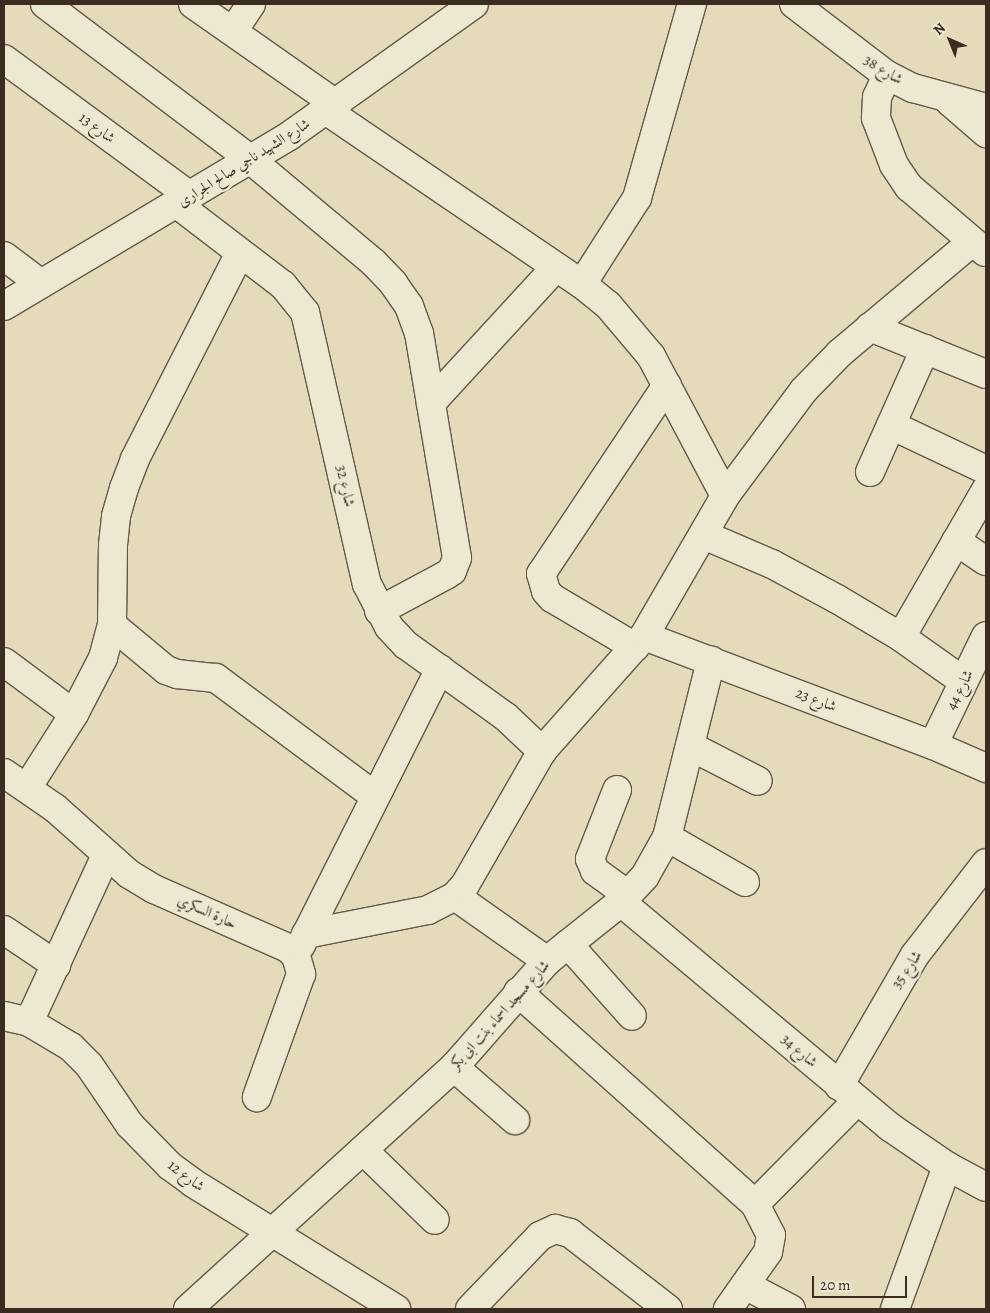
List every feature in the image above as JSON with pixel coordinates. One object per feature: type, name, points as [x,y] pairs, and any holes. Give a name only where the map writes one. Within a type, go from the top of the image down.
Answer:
[{"type":"street","points":[[46,4],[251,160],[394,282],[409,306],[419,333],[457,558],[456,565],[446,575],[379,611]]},
{"type":"street","points":[[193,4],[233,31],[332,108],[555,268],[582,284],[631,329],[667,385],[725,496]]},
{"type":"street","points":[[233,31],[251,4]]},
{"type":"street","name":"شارع الشهيد ناجي صالح الجرارى","points":[[4,306],[251,160],[332,108],[474,4]]},
{"type":"street","points":[[582,284],[637,198],[692,4]]},
{"type":"street","name":"شارع 38","points":[[794,4],[840,43],[887,75],[946,98],[986,108]]},
{"type":"street","name":"شارع 13","points":[[4,59],[184,200]]},
{"type":"street","points":[[301,945],[428,910],[455,896],[465,884],[542,751],[639,641],[704,535],[725,496],[804,390],[870,327],[979,248],[909,187],[894,165],[876,118],[877,97],[887,75]]},
{"type":"street","points":[[946,98],[986,133]]},
{"type":"street","name":"شارع 32","points":[[184,200],[240,253],[283,285],[305,312],[368,584],[379,611],[406,645],[506,716],[542,751]]},
{"type":"street","points":[[27,788],[74,714],[103,658],[112,625],[113,545],[116,516],[124,488],[135,459],[240,253]]},
{"type":"street","points":[[4,256],[41,284]]},
{"type":"street","points":[[431,402],[555,268]]},
{"type":"street","points":[[870,327],[986,374]]},
{"type":"street","points":[[870,472],[925,349]]},
{"type":"street","name":"شارع 23","points":[[667,385],[541,574],[546,591],[552,598],[639,641],[712,660],[933,745],[986,768]]},
{"type":"street","points":[[891,425],[986,470]]},
{"type":"street","points":[[901,637],[986,490]]},
{"type":"street","points":[[704,535],[772,564],[901,637],[964,681]]},
{"type":"street","points":[[956,541],[986,561]]},
{"type":"street","points":[[112,625],[166,670],[177,674],[216,678],[376,796]]},
{"type":"street","name":"شارع 44","points":[[933,745],[986,636]]},
{"type":"street","name":"شارع مسجد اسماء بنت ابى بكر","points":[[188,1309],[275,1232],[454,1067],[518,992],[557,952],[625,898],[645,876],[667,837],[712,660]]},
{"type":"street","points":[[4,662],[74,714]]},
{"type":"street","points":[[256,1097],[300,974],[301,945],[440,670]]},
{"type":"street","points":[[690,746],[758,781]]},
{"type":"street","name":"حارة السكري","points":[[4,773],[75,824],[106,855],[154,889],[288,948],[301,945]]},
{"type":"street","name":"شارع 34","points":[[617,790],[590,859],[595,871],[848,1094],[947,1166],[986,1186]]},
{"type":"street","points":[[667,837],[745,882]]},
{"type":"street","points":[[16,1019],[56,965],[106,855]]},
{"type":"street","name":"شارع 35","points":[[755,1204],[848,1094],[915,955],[986,863]]},
{"type":"street","points":[[455,896],[557,952],[632,1016]]},
{"type":"street","points":[[4,930],[56,965]]},
{"type":"street","points":[[518,992],[755,1204],[770,1235],[768,1252],[728,1309]]},
{"type":"street","name":"شارع 12","points":[[16,1019],[72,1047],[89,1065],[130,1125],[170,1166],[193,1183],[275,1232],[396,1309]]},
{"type":"street","points":[[454,1067],[516,1120]]},
{"type":"street","points":[[364,1150],[435,1220]]},
{"type":"street","points":[[895,1309],[947,1166]]},
{"type":"street","points":[[470,1309],[540,1236],[555,1229],[570,1233],[668,1309]]},
{"type":"street","points":[[745,1285],[791,1309]]}]
